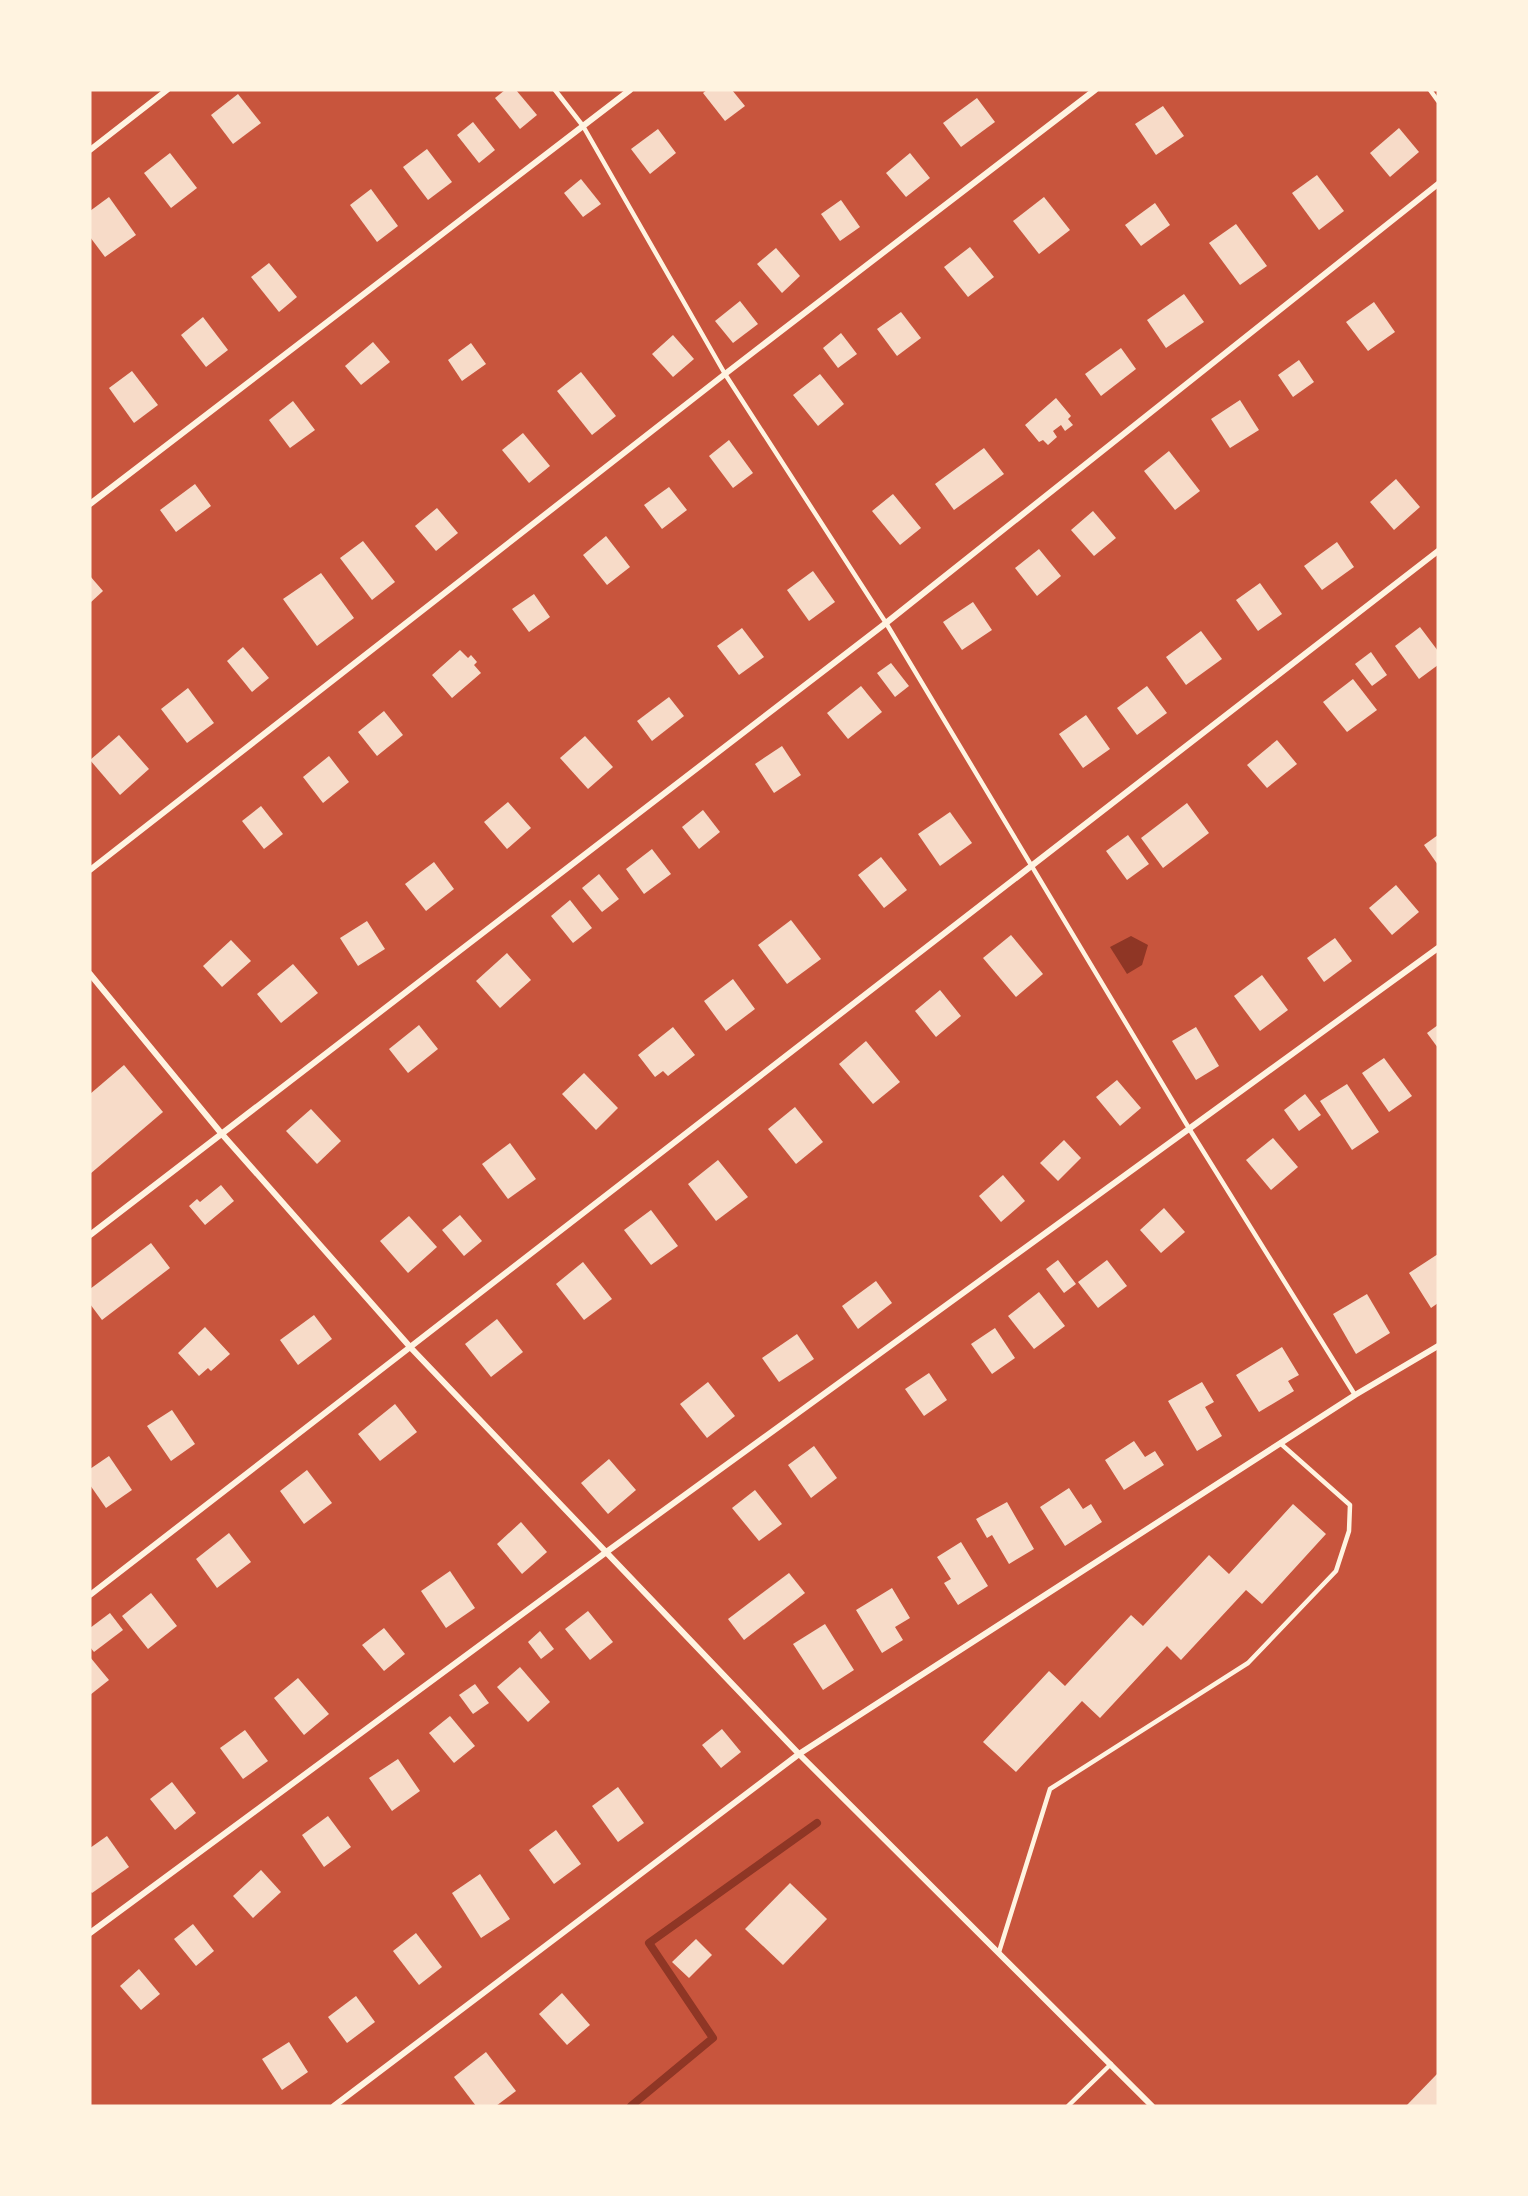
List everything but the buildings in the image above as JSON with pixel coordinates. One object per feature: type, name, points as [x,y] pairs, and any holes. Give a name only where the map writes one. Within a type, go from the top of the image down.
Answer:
[{"type":"street","points":[[90,150],[167,90]]},
{"type":"street","points":[[90,504],[630,90]]},
{"type":"street","points":[[90,870],[725,374],[1095,90]]},
{"type":"street","points":[[90,1235],[886,623],[1438,184]]},
{"type":"street","points":[[90,1595],[1438,551]]},
{"type":"street","points":[[90,1934],[606,1553],[1438,948]]},
{"type":"street","points":[[90,974],[221,1133],[411,1348],[799,1754],[1152,2106]]},
{"type":"street","points":[[334,2106],[799,1754],[1355,1395],[1438,1346]]},
{"type":"lane","points":[[555,90],[583,126],[725,374],[886,623],[1190,1130],[1355,1395]]},
{"type":"lane","points":[[1430,90],[1438,101]]},
{"type":"lane","points":[[999,1952],[1050,1789],[1248,1663],[1336,1570],[1349,1531],[1350,1506],[1280,1443]]},
{"type":"lane","points":[[1068,2106],[1111,2064]]},
{"type":"shaded area","points":[[1131,936],[1148,945],[1142,965],[1127,974],[1110,947]]},
{"type":"waterway","points":[[631,2106],[713,2038],[649,1943],[817,1823]]}]
